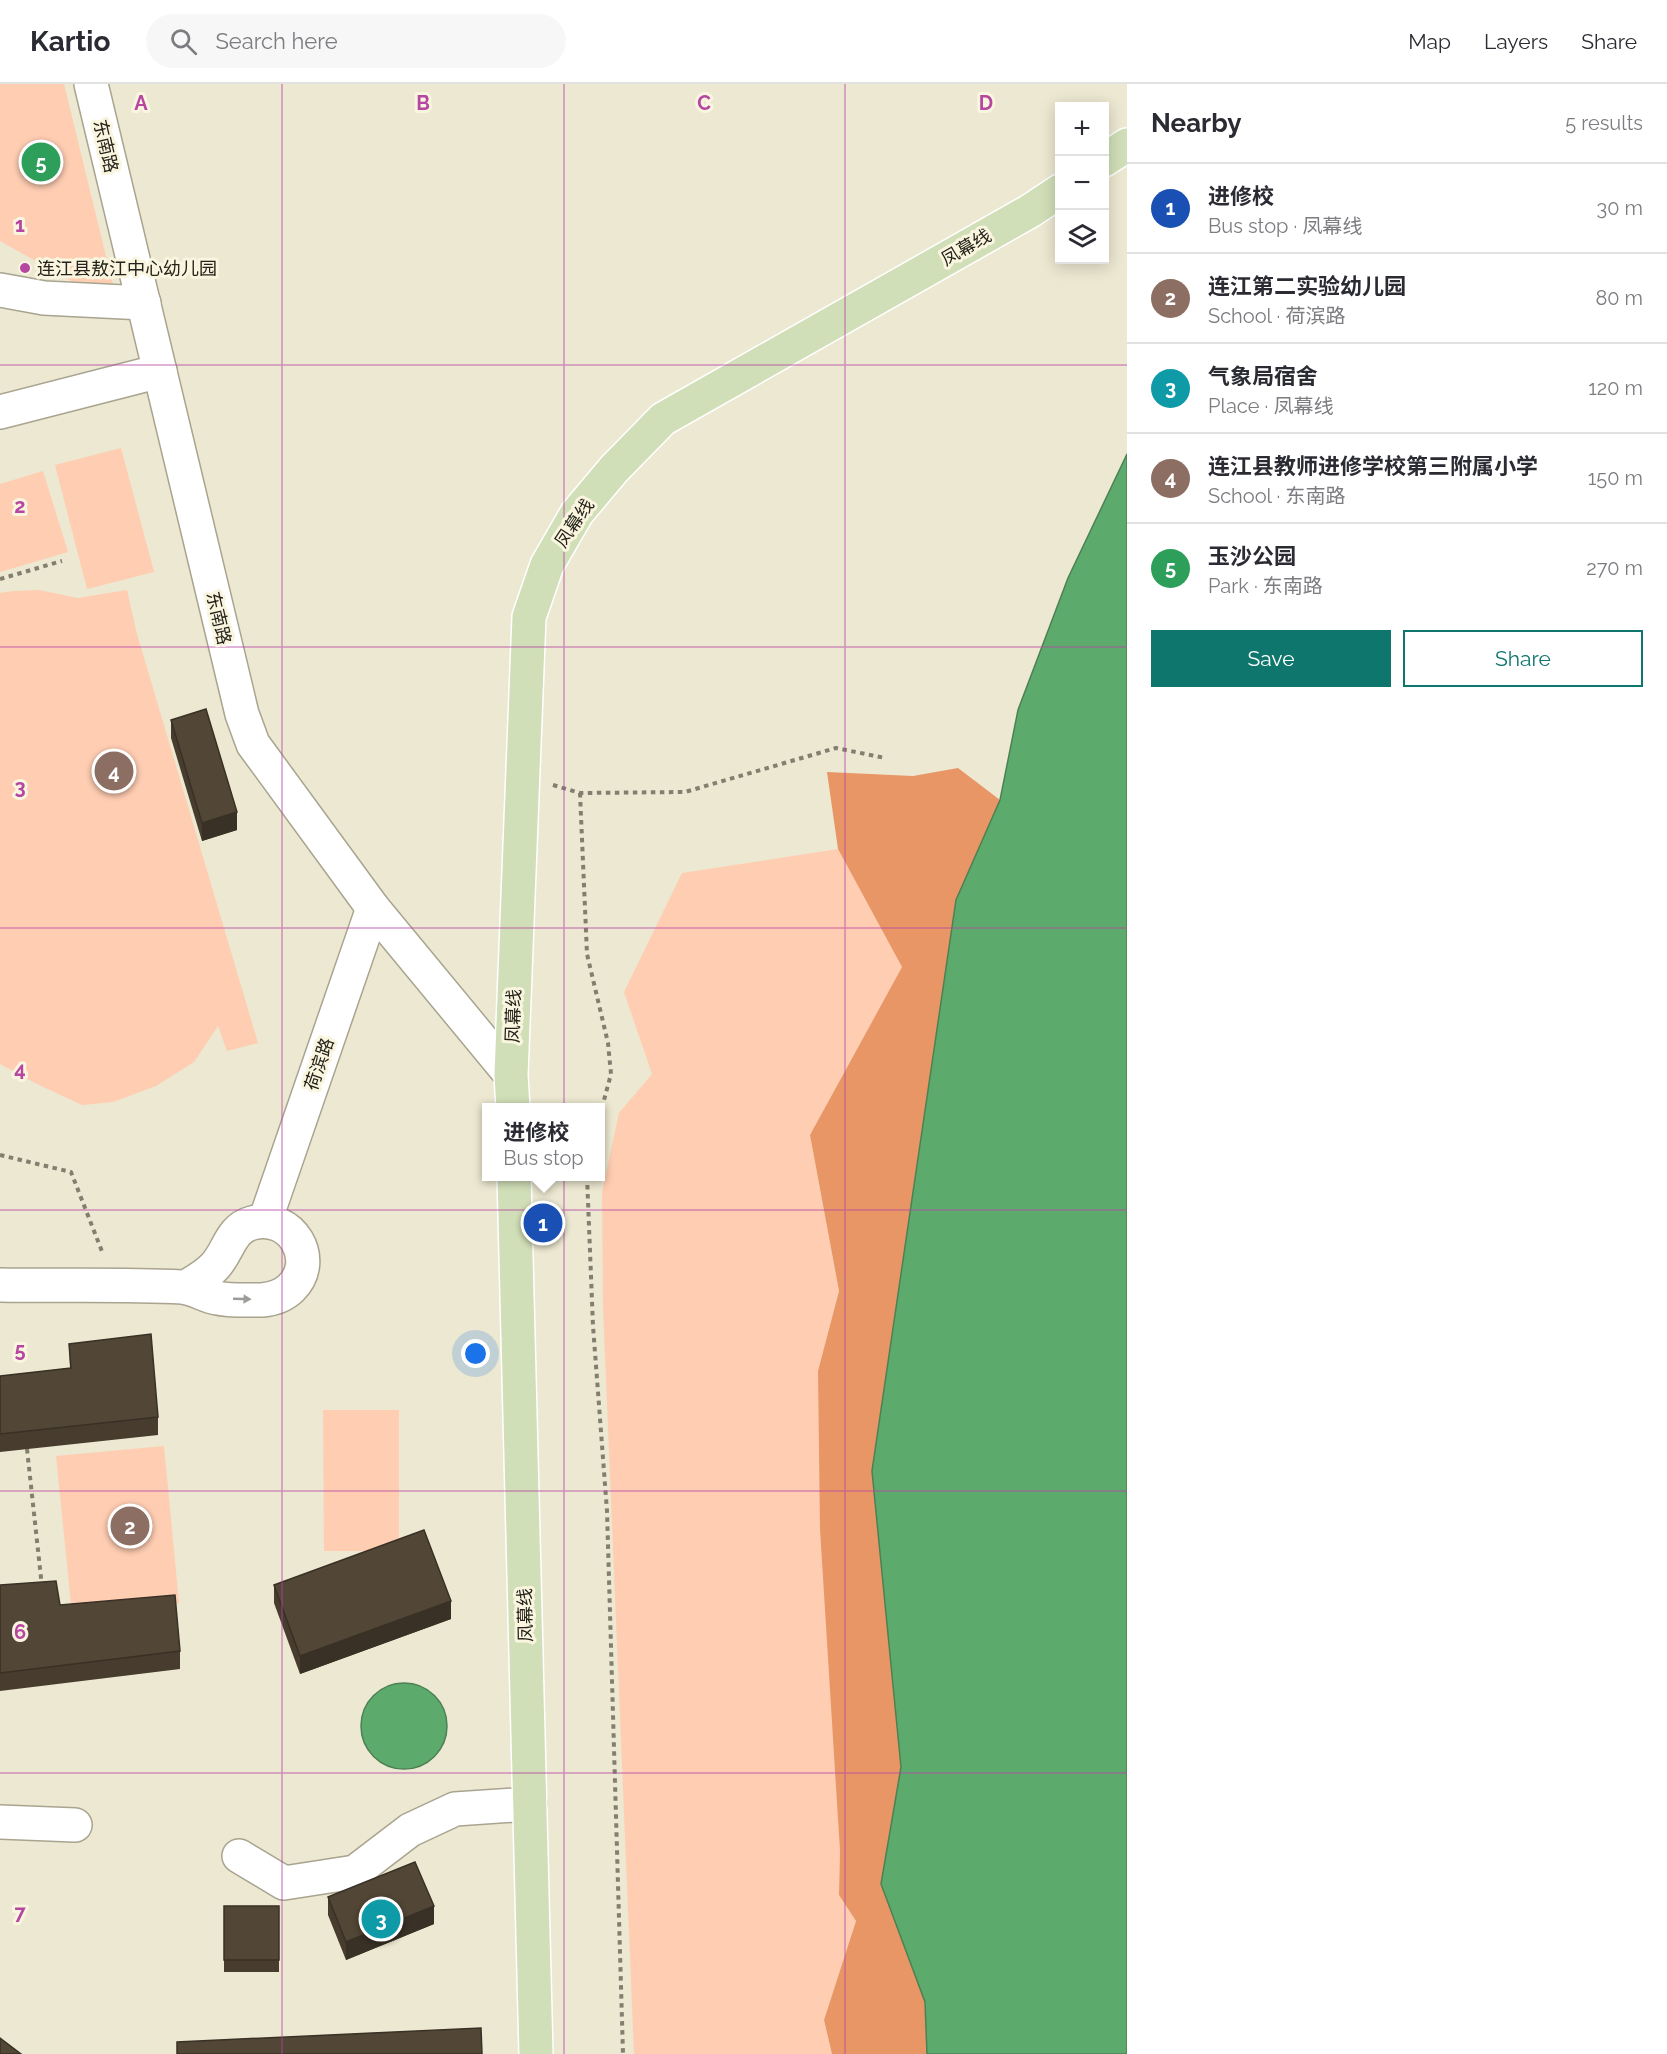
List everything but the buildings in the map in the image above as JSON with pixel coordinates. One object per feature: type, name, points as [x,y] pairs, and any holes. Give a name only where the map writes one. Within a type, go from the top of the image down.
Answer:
[{"type":"main road","points":[[1109,157],[1127,145]]},
{"type":"main road","name":"凤幕线","points":[[513,1103],[511,1074],[529,617],[547,566],[577,513],[663,419],[1030,211],[1055,194]]},
{"type":"main road","name":"凤幕线","points":[[514,1181],[536,2054]]},
{"type":"street","name":"东南路","points":[[91,84],[247,729],[262,757],[373,908],[511,1074]]},
{"type":"street","points":[[0,290],[44,298],[144,303]]},
{"type":"street","points":[[0,412],[160,372]]},
{"type":"street","name":"荷滨路","points":[[265,1221],[373,908]]},
{"type":"street","points":[[0,1285],[186,1287],[218,1298],[261,1300],[275,1298],[287,1292],[296,1283],[302,1273],[302,1248],[288,1228],[265,1221],[252,1223],[239,1229],[230,1239],[216,1265],[203,1277],[186,1287]]},
{"type":"street","points":[[239,1856],[284,1883],[355,1872],[410,1830],[455,1809],[530,1804]]},
{"type":"street","points":[[0,1822],[75,1825]]},
{"type":"path","points":[[0,579],[62,561]]},
{"type":"path","points":[[522,767],[547,783],[580,793],[685,792],[836,748],[885,758]]},
{"type":"path","points":[[580,793],[587,954],[608,1043],[611,1074],[603,1103]]},
{"type":"path","points":[[0,1155],[71,1172],[116,1286]]},
{"type":"path","points":[[587,1181],[593,1326],[607,1511],[623,2054]]},
{"type":"path","points":[[27,1449],[42,1588]]},
{"type":"shaded area","points":[[0,84],[64,84],[115,293],[98,296],[0,241]]},
{"type":"shaded area","points":[[121,448],[154,572],[87,589],[55,465]]},
{"type":"shaded area","points":[[1127,454],[1127,2054],[927,2054],[925,2002],[881,1884],[901,1767],[872,1471],[956,900],[1000,800],[1018,710],[1068,578]]},
{"type":"shaded area","points":[[43,471],[68,552],[0,572],[0,484]]},
{"type":"shaded area","points":[[39,590],[78,598],[127,590],[137,634],[258,1043],[227,1051],[218,1026],[194,1062],[156,1086],[113,1102],[82,1105],[0,1064],[0,593]]},
{"type":"shaded area","points":[[958,768],[1000,800],[956,900],[872,1471],[901,1767],[881,1884],[925,2002],[927,2054],[832,2054],[824,2020],[856,1921],[839,1895],[840,1851],[820,1529],[818,1371],[839,1291],[810,1135],[902,967],[838,849],[827,772],[913,776]]},
{"type":"shaded area","points":[[838,849],[902,967],[810,1135],[839,1291],[818,1371],[840,1851],[839,1895],[856,1921],[824,2020],[832,2054],[634,2054],[603,1307],[602,1192],[619,1113],[652,1074],[624,992],[682,873]]},
{"type":"shaded area","points":[[323,1410],[399,1410],[399,1551],[324,1551]]},
{"type":"shaded area","points":[[164,1446],[179,1603],[72,1614],[56,1456]]},
{"type":"shaded area","points":[[404,1683],[428,1690],[440,1702],[447,1726],[440,1750],[428,1762],[404,1769],[380,1762],[368,1750],[361,1726],[368,1702],[380,1690]]},
{"type":"place","name":"玉沙公园","points":[[41,162]]},
{"type":"place","name":"连江县敖江中心幼儿园","points":[[25,268]]},
{"type":"place","name":"连江县教师进修学校第三附属小学","points":[[114,771]]},
{"type":"place","name":"进修校","points":[[543,1223]]},
{"type":"place","name":"连江第二实验幼儿园","points":[[130,1526]]},
{"type":"place","name":"气象局宿舍","points":[[381,1919]]}]
